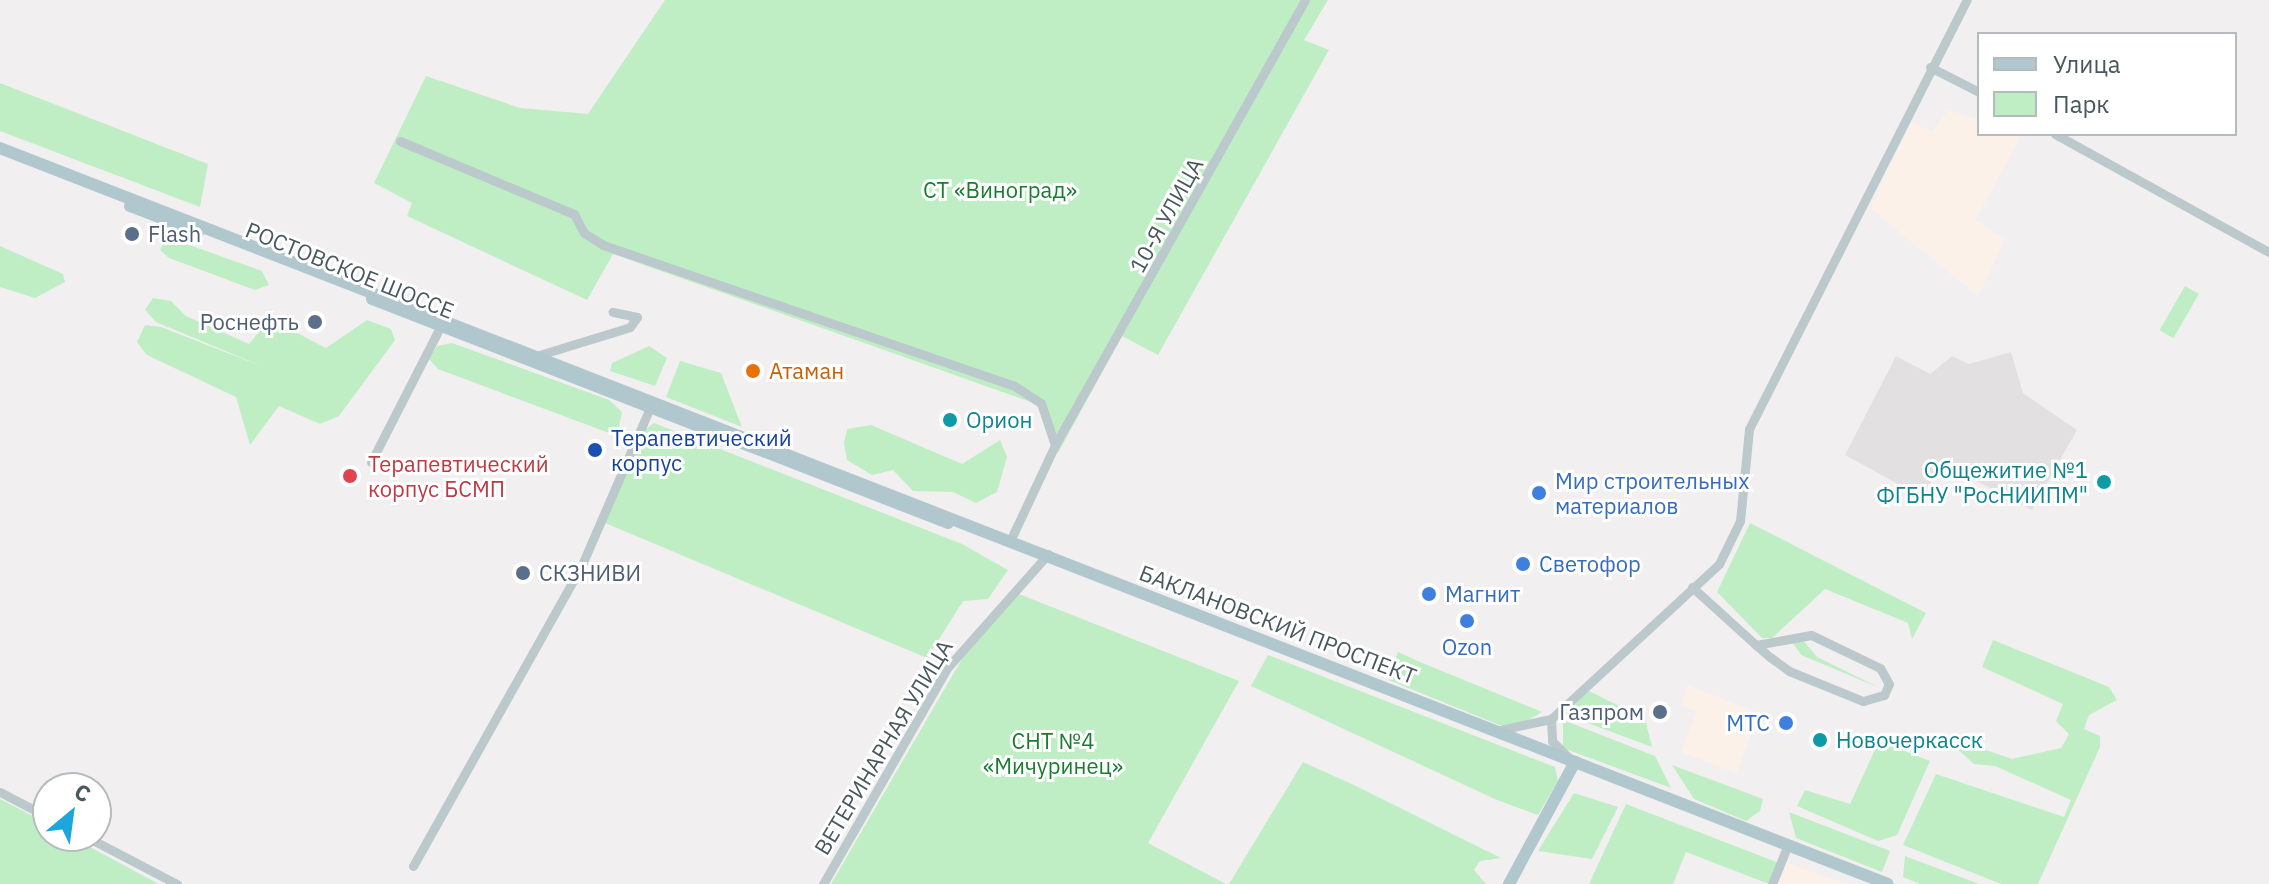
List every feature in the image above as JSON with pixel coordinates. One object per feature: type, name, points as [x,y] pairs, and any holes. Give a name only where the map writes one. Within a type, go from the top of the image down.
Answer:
[{"type":"main road","points":[[0,148],[38,166]]},
{"type":"main road","points":[[0,155],[38,166]]},
{"type":"main road","name":"РОСТОВСКОЕ ШОССЕ","points":[[38,166],[440,327],[652,405]]},
{"type":"main road","name":"РОСТОВСКОЕ ШОССЕ","points":[[38,166],[536,356],[652,405]]},
{"type":"main road","name":"БАКЛАНОВСКИЙ ПРОСПЕКТ","points":[[652,405],[1011,539],[1045,557],[1540,752],[1888,884]]},
{"type":"main road","name":"БАКЛАНОВСКИЙ ПРОСПЕКТ","points":[[652,405],[1493,730],[1540,752]]},
{"type":"main road","points":[[1509,884],[1574,765]]},
{"type":"main road","name":"БАКЛАНОВСКИЙ ПРОСПЕКТ","points":[[1574,765],[1866,884]]},
{"type":"street","name":"10-Я УЛИЦА","points":[[1011,539],[1055,445],[1305,0]]},
{"type":"street","points":[[1540,752],[1551,719],[1692,587],[1735,539],[1749,429],[1930,67],[1967,0]]},
{"type":"street","points":[[1930,67],[1977,91]]},
{"type":"street","points":[[2059,136],[2269,252]]},
{"type":"street","points":[[400,141],[574,214],[584,233],[603,245],[1013,385],[1041,403],[1055,445]]},
{"type":"street","points":[[536,356],[630,327],[637,317],[613,312]]},
{"type":"street","points":[[371,462],[440,327]]},
{"type":"street","points":[[413,866],[581,567],[652,405]]},
{"type":"street","name":"ВЕТЕРИНАРНАЯ УЛИЦА","points":[[823,884],[948,667],[1045,557]]},
{"type":"street","points":[[1692,587],[1756,645],[1789,671],[1863,701],[1884,695],[1889,684],[1880,668],[1811,635],[1756,645]]},
{"type":"street","points":[[1493,730],[1551,719]]},
{"type":"street","points":[[1551,719],[1552,741],[1574,765]]},
{"type":"street","points":[[0,792],[32,809]]},
{"type":"street","points":[[112,850],[177,884]]},
{"type":"street","points":[[1772,884],[1785,852]]},
{"type":"shaded area","points":[[1948,110],[1977,119],[1977,136],[2021,136],[1975,220],[2005,239],[1978,296],[1870,208],[1912,122],[1932,132]]},
{"type":"shaded area","points":[[2011,352],[2023,393],[2077,430],[2032,510],[1942,463],[1922,497],[1845,455],[1896,356],[1930,374],[1952,356],[1969,364]]},
{"type":"shaded area","points":[[1688,685],[1759,713],[1736,773],[1681,752],[1697,712],[1681,705]]},
{"type":"shaded area","points":[[1782,861],[1846,884],[1770,884]]},
{"type":"green space","name":"СТ «Виноград»","points":[[665,0],[1328,0],[1304,40],[1329,50],[1158,355],[1122,336],[1058,453],[1039,405],[613,254],[587,300],[407,216],[412,203],[374,183],[426,76],[520,108],[588,114]]},
{"type":"green space","points":[[0,83],[208,164],[200,207],[0,131]]},
{"type":"green space","points":[[167,237],[262,271],[269,285],[255,290],[169,258],[160,250]]},
{"type":"green space","points":[[0,246],[63,274],[65,282],[35,298],[0,287]]},
{"type":"green space","points":[[2185,286],[2199,294],[2173,338],[2160,330]]},
{"type":"green space","points":[[153,298],[171,301],[186,316],[249,344],[270,319],[326,348],[367,320],[391,329],[395,340],[339,416],[320,424],[279,406],[250,445],[236,397],[147,355],[137,342],[145,325],[161,327],[264,367],[156,322],[145,310]]},
{"type":"green space","points":[[452,343],[609,400],[622,412],[617,436],[438,369],[429,359],[437,346]]},
{"type":"green space","points":[[649,346],[667,358],[655,386],[610,371],[612,363]]},
{"type":"green space","points":[[680,361],[721,373],[742,427],[666,397]]},
{"type":"green space","points":[[654,423],[962,544],[1008,570],[988,599],[963,601],[927,658],[605,523],[641,433]]},
{"type":"green space","points":[[871,425],[962,464],[1000,440],[1007,457],[997,492],[976,503],[953,492],[913,491],[893,470],[872,475],[847,460],[844,443],[847,429]]},
{"type":"green space","points":[[1750,523],[1926,613],[1912,639],[1908,623],[1825,589],[1772,638],[1762,638],[1717,592]]},
{"type":"green space","name":"СНТ №4 «Мичуринец»","points":[[1019,594],[1239,681],[1148,843],[1226,884],[831,884],[962,659]]},
{"type":"green space","points":[[1802,639],[1817,657],[1880,688],[1801,655],[1792,642]]},
{"type":"green space","points":[[1993,640],[2109,687],[2117,700],[2089,715],[2084,729],[2100,736],[2100,747],[2038,884],[2001,884],[1903,845],[1936,774],[2064,817],[2071,800],[1995,766],[1974,764],[1954,746],[1963,742],[2012,759],[2061,748],[2069,734],[2056,721],[2063,704],[1982,667]]},
{"type":"green space","points":[[1398,652],[1542,712],[1518,726],[1499,725],[1389,680]]},
{"type":"green space","points":[[1268,655],[1555,767],[1558,781],[1538,815],[1497,800],[1251,686]]},
{"type":"green space","points":[[1587,690],[1645,719],[1652,747],[1561,713]]},
{"type":"green space","points":[[1563,720],[1655,756],[1671,788],[1563,748]]},
{"type":"green space","points":[[1879,741],[1930,761],[1897,835],[1878,841],[1797,806],[1805,790],[1850,804]]},
{"type":"green space","points":[[1303,762],[1501,858],[1480,861],[1474,870],[1486,884],[1229,884]]},
{"type":"green space","points":[[1672,765],[1763,799],[1760,811],[1746,821],[1694,799]]},
{"type":"green space","points":[[1574,793],[1618,807],[1592,859],[1538,851]]},
{"type":"green space","points":[[0,799],[32,816],[32,852],[99,852],[159,884],[0,884]]},
{"type":"green space","points":[[1626,804],[1779,863],[1769,884],[1686,852],[1673,884],[1589,884]]},
{"type":"green space","points":[[1789,812],[1890,851],[1882,872],[1796,838]]},
{"type":"green space","points":[[1905,856],[1979,884],[1920,884],[1903,877]]},
{"type":"place","name":"Flash","points":[[132,234]]},
{"type":"place","name":"Роснефть","points":[[315,322]]},
{"type":"place","name":"Атаман","points":[[753,371]]},
{"type":"place","name":"Орион","points":[[950,420]]},
{"type":"place","name":"Терапевтический корпус","points":[[595,450]]},
{"type":"place","name":"Терапевтический корпус БСМП","points":[[350,476]]},
{"type":"place","name":"Общежитие №1 ФГБНУ \"РосНИИПМ\"","points":[[2104,482]]},
{"type":"place","name":"Мир строительных материалов","points":[[1539,493]]},
{"type":"place","name":"Светофор","points":[[1523,564]]},
{"type":"place","name":"СКЗНИВИ","points":[[523,573]]},
{"type":"place","name":"Магнит","points":[[1429,594]]},
{"type":"place","name":"Ozon","points":[[1467,621]]},
{"type":"place","name":"Газпром","points":[[1660,712]]},
{"type":"place","name":"МТС","points":[[1786,723]]},
{"type":"place","name":"Новочеркасск","points":[[1820,740]]}]
